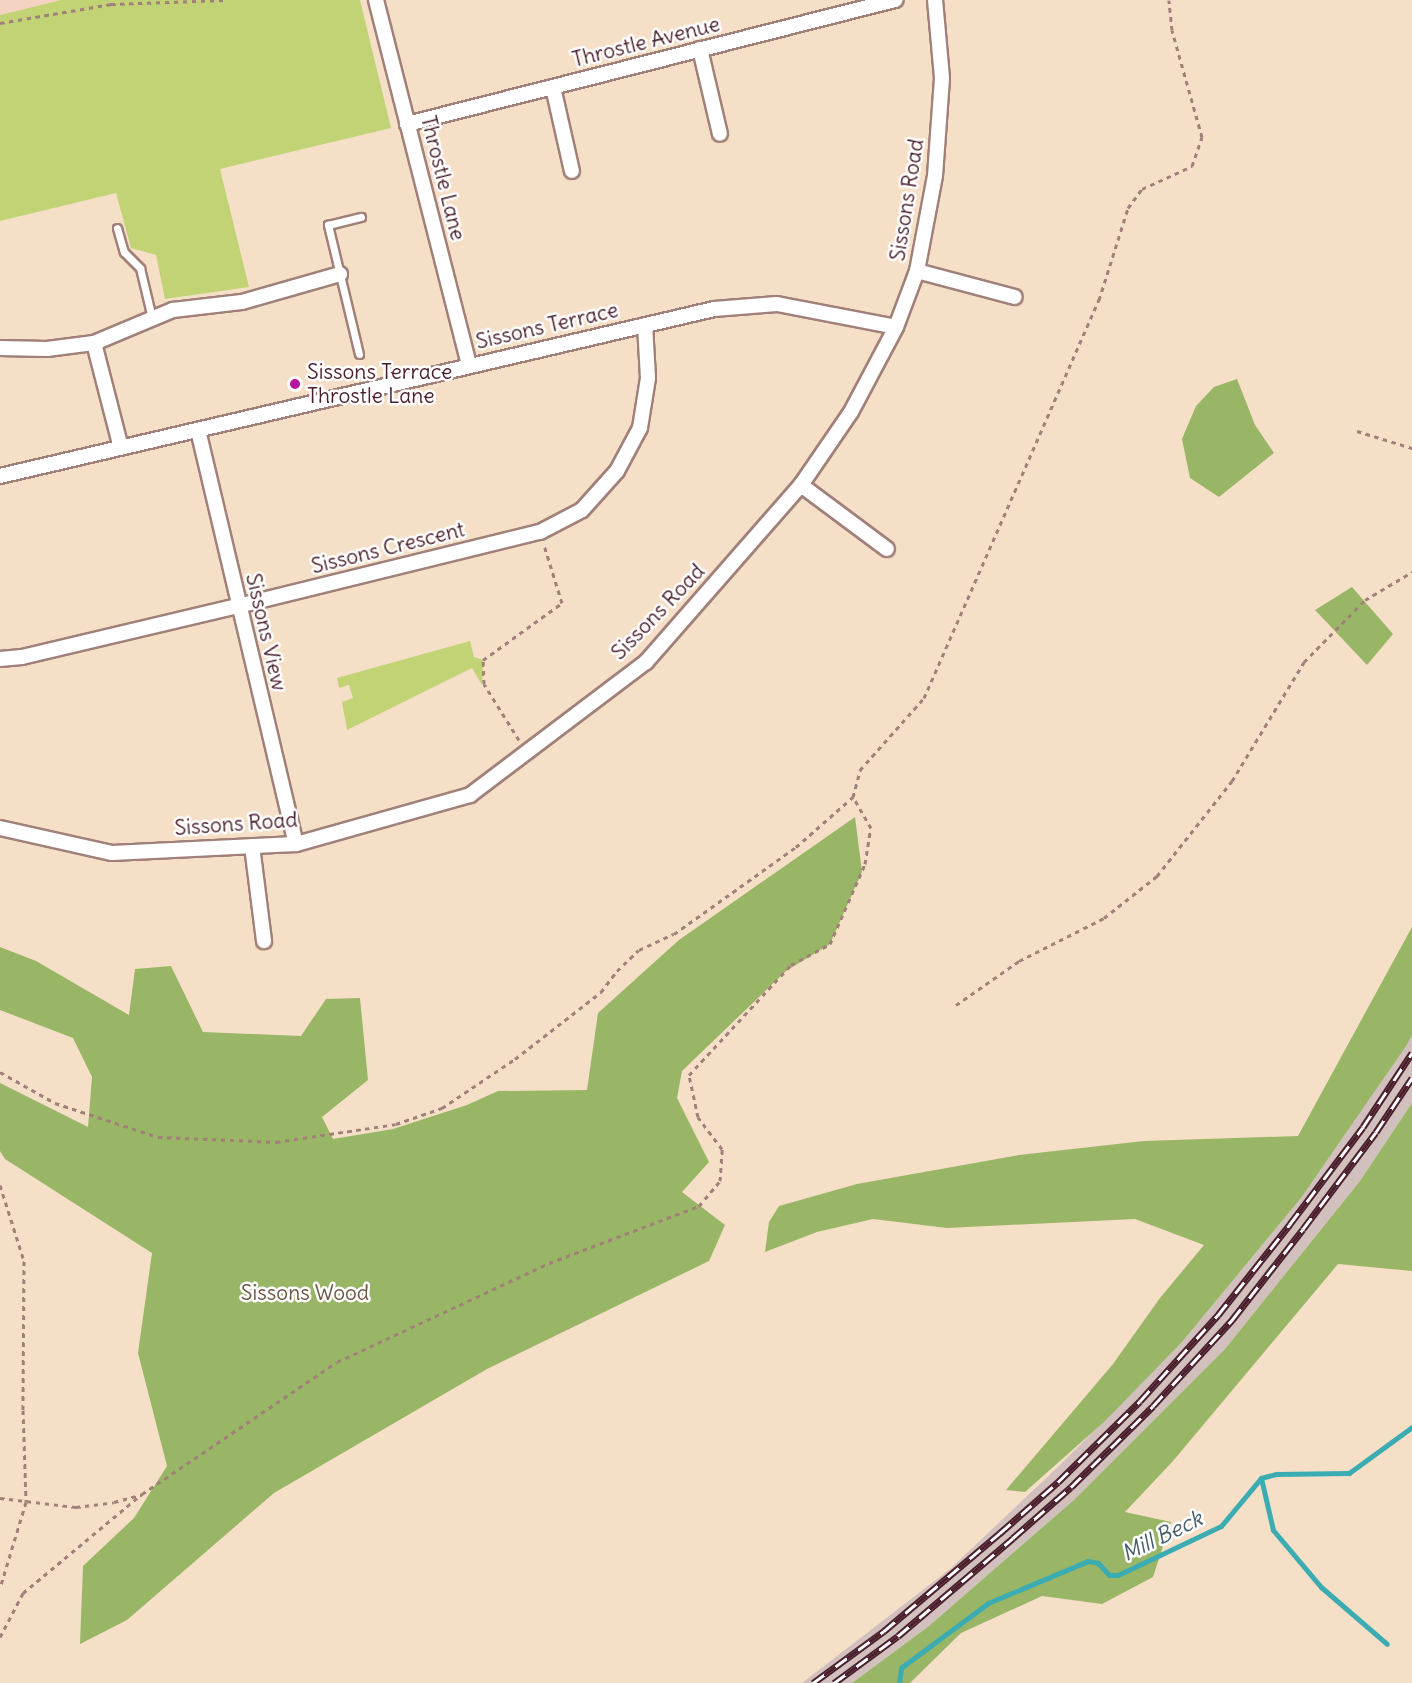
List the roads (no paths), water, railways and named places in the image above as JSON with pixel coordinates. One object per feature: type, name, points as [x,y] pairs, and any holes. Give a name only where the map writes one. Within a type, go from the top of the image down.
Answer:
[{"type":"street","name":"Throstle Lane","points":[[376,0],[469,365]]},
{"type":"street","name":"Throstle Avenue","points":[[407,124],[895,0]]},
{"type":"street","name":"Sissons Road","points":[[0,828],[112,853],[296,844],[470,795],[646,662],[801,485],[851,412],[896,327],[917,271],[935,176],[942,78],[935,0]]},
{"type":"street","points":[[700,49],[720,134]]},
{"type":"street","points":[[553,87],[572,171]]},
{"type":"street","points":[[917,271],[1015,297]]},
{"type":"street","points":[[0,348],[46,349],[94,343],[152,318],[194,306],[242,302],[340,274]]},
{"type":"street","name":"Sissons Terrace","points":[[0,476],[714,309],[777,304],[896,327]]},
{"type":"street","name":"Sissons Crescent","points":[[0,659],[22,657],[540,532],[582,510],[617,471],[640,428],[648,378],[645,325]]},
{"type":"street","points":[[94,343],[121,448]]},
{"type":"street","name":"Sissons View","points":[[198,430],[296,844]]},
{"type":"street","points":[[801,485],[887,549]]},
{"type":"street","points":[[252,846],[264,941]]},
{"type":"lane","points":[[359,354],[328,225],[361,217]]},
{"type":"lane","points":[[117,228],[124,252],[140,268],[152,318]]},
{"type":"waterway","name":"Mill Beck","points":[[899,1683],[901,1668],[988,1603],[1088,1561],[1098,1563],[1109,1575],[1118,1575],[1221,1526],[1261,1478],[1276,1474],[1349,1473],[1412,1427]]},
{"type":"waterway","points":[[1261,1478],[1273,1530],[1321,1587],[1387,1644]]},
{"type":"railway","points":[[813,1683],[884,1631],[1000,1533],[1058,1482],[1140,1401],[1218,1315],[1290,1224],[1363,1127],[1412,1053]]},
{"type":"railway","points":[[834,1683],[898,1636],[1013,1538],[1071,1487],[1153,1406],[1232,1320],[1376,1132],[1412,1078]]},
{"type":"place","name":"Sissons Terrace Throstle Lane","points":[[295,384]]},
{"type":"park label","name":"Sissons Wood","points":[[305,1293]]}]
